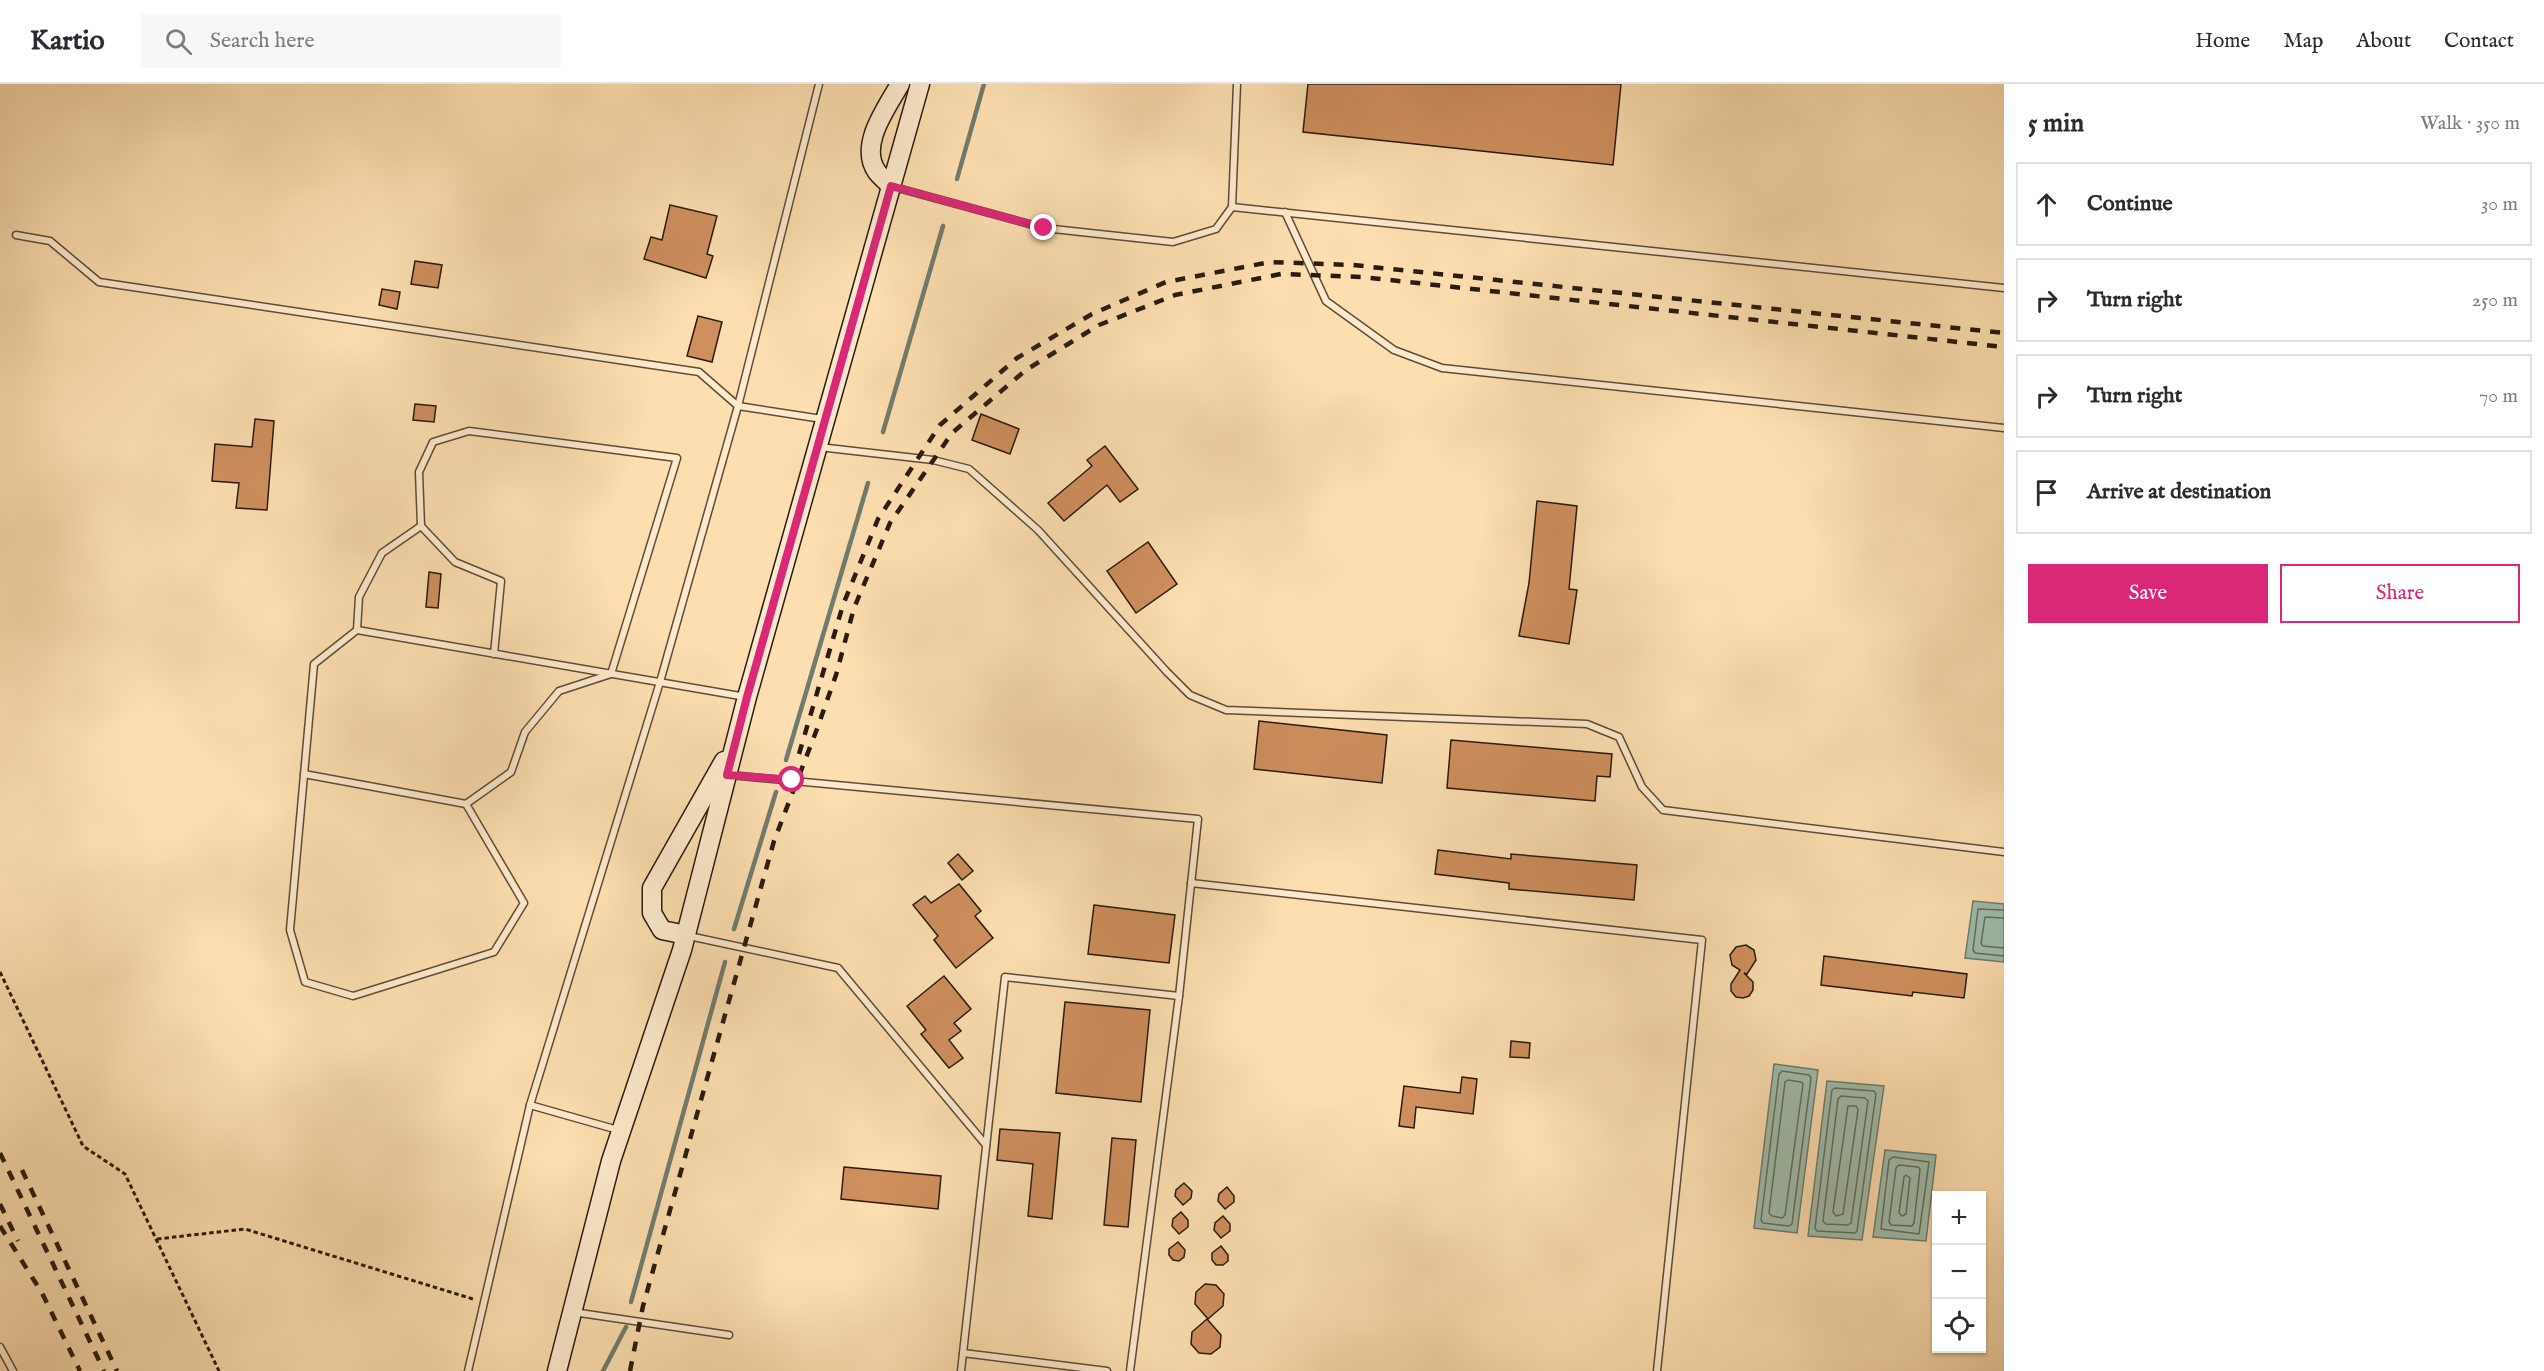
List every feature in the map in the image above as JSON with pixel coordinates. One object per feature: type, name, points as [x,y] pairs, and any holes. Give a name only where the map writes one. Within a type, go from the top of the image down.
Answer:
[{"type":"main road","points":[[891,186],[876,171],[869,152],[877,128],[900,84]]},
{"type":"main road","points":[[557,1371],[621,1131],[686,935],[747,697],[920,84]]},
{"type":"main road","points":[[686,935],[662,930],[651,913],[652,888],[735,744]]},
{"type":"lane","points":[[468,1371],[530,1105],[660,682],[738,406],[819,84]]},
{"type":"lane","points":[[891,186],[1044,228],[1173,242],[1216,229],[1232,207],[1237,84]]},
{"type":"lane","points":[[1232,207],[2004,288]]},
{"type":"lane","points":[[1285,212],[1326,301],[1394,351],[1442,368],[2004,428]]},
{"type":"lane","points":[[16,235],[50,241],[99,282],[699,372],[738,406],[826,420]]},
{"type":"lane","points":[[494,654],[501,581],[455,562],[421,525],[419,472],[433,442],[469,431],[677,458],[611,674]]},
{"type":"lane","points":[[818,447],[933,460],[969,469],[1038,530],[1190,695],[1226,710],[1587,724],[1619,737],[1642,787],[1663,810],[2004,852]]},
{"type":"lane","points":[[421,525],[382,553],[359,597],[357,630],[314,664],[290,930],[305,982],[353,996],[494,952],[524,903],[466,804]]},
{"type":"lane","points":[[357,630],[747,697]]},
{"type":"lane","points":[[304,774],[466,804],[511,772],[525,732],[559,691],[611,674]]},
{"type":"lane","points":[[727,775],[1198,819],[1179,996],[1130,1371]]},
{"type":"lane","points":[[1191,883],[1702,940],[1657,1371]]},
{"type":"lane","points":[[686,935],[838,968],[986,1145]]},
{"type":"lane","points":[[961,1371],[1005,977],[1179,996]]},
{"type":"lane","points":[[530,1105],[621,1131]]},
{"type":"lane","points":[[573,1312],[729,1335]]},
{"type":"lane","points":[[0,1347],[13,1371]]},
{"type":"lane","points":[[963,1353],[1107,1371]]},
{"type":"path","points":[[0,972],[83,1146],[125,1174],[219,1371]]},
{"type":"path","points":[[157,1239],[245,1229],[484,1302]]},
{"type":"water","points":[[1973,901],[2004,904],[2004,962],[1965,958]]},
{"type":"water","points":[[1774,1064],[1818,1070],[1797,1233],[1754,1228]]},
{"type":"water","points":[[1827,1081],[1884,1086],[1862,1240],[1808,1236]]},
{"type":"water","points":[[1885,1150],[1936,1155],[1926,1241],[1873,1237]]},
{"type":"building","points":[[1308,84],[1621,84],[1613,165],[1303,132]]},
{"type":"building","points":[[670,205],[717,216],[707,254],[713,256],[706,278],[644,259],[651,237],[662,240]]},
{"type":"building","points":[[415,261],[442,265],[438,288],[411,284]]},
{"type":"building","points":[[382,289],[400,292],[397,309],[379,305]]},
{"type":"building","points":[[698,316],[722,322],[712,362],[687,356]]},
{"type":"building","points":[[415,404],[436,406],[434,422],[413,420]]},
{"type":"building","points":[[981,414],[1019,429],[1010,454],[972,440]]},
{"type":"building","points":[[255,419],[274,421],[267,510],[236,508],[239,483],[212,481],[215,444],[252,447]]},
{"type":"building","points":[[1105,446],[1138,489],[1120,502],[1107,485],[1064,521],[1048,503],[1092,466],[1087,460]]},
{"type":"building","points":[[1537,501],[1577,506],[1569,589],[1577,590],[1569,644],[1519,636],[1529,583]]},
{"type":"building","points":[[1148,542],[1177,584],[1136,613],[1107,571]]},
{"type":"building","points":[[429,572],[441,574],[438,608],[426,607]]},
{"type":"building","points":[[1259,721],[1387,735],[1382,783],[1254,769]]},
{"type":"building","points":[[1451,740],[1612,754],[1610,777],[1597,776],[1595,801],[1447,788]]},
{"type":"building","points":[[1438,850],[1511,859],[1511,854],[1637,865],[1634,900],[1509,889],[1509,883],[1435,874]]},
{"type":"building","points":[[958,854],[973,871],[962,880],[948,863]]},
{"type":"building","points":[[959,884],[981,911],[975,916],[993,938],[956,968],[934,940],[938,936],[913,905],[925,896],[931,903]]},
{"type":"building","points":[[1094,905],[1175,915],[1169,963],[1088,954]]},
{"type":"building","points":[[1746,945],[1754,950],[1756,960],[1747,974],[1744,973],[1753,982],[1753,990],[1749,996],[1743,998],[1736,997],[1731,991],[1731,984],[1740,970],[1732,965],[1730,955],[1736,947]]},
{"type":"building","points":[[1824,956],[1967,974],[1964,998],[1913,992],[1912,996],[1821,985]]},
{"type":"building","points":[[944,976],[971,1009],[954,1023],[961,1031],[949,1040],[963,1058],[949,1068],[921,1034],[926,1030],[907,1006]]},
{"type":"building","points":[[1065,1002],[1150,1010],[1141,1102],[1056,1093]]},
{"type":"building","points":[[1511,1041],[1530,1043],[1529,1058],[1510,1057]]},
{"type":"building","points":[[1462,1077],[1477,1079],[1473,1114],[1416,1107],[1414,1128],[1399,1126],[1404,1086],[1460,1093]]},
{"type":"building","points":[[1000,1129],[1060,1133],[1052,1219],[1028,1216],[1033,1164],[997,1160]]},
{"type":"building","points":[[1112,1138],[1136,1140],[1128,1227],[1104,1225]]},
{"type":"building","points":[[844,1167],[941,1176],[938,1209],[841,1199]]},
{"type":"building","points":[[1184,1183],[1192,1191],[1191,1198],[1183,1205],[1175,1196],[1176,1190]]},
{"type":"building","points":[[1227,1187],[1234,1196],[1234,1202],[1225,1209],[1218,1201],[1219,1194]]},
{"type":"building","points":[[1181,1212],[1188,1220],[1188,1227],[1179,1234],[1172,1226],[1173,1219]]},
{"type":"building","points":[[1223,1216],[1230,1224],[1230,1231],[1221,1238],[1214,1230],[1215,1223]]},
{"type":"building","points":[[1178,1242],[1185,1250],[1184,1257],[1179,1261],[1173,1260],[1169,1255],[1169,1249]]},
{"type":"building","points":[[1221,1246],[1228,1255],[1228,1261],[1223,1265],[1216,1265],[1212,1260],[1212,1253]]},
{"type":"building","points":[[1205,1284],[1216,1285],[1224,1294],[1223,1306],[1208,1319],[1195,1304],[1196,1292]]},
{"type":"building","points":[[1207,1319],[1221,1335],[1220,1347],[1211,1354],[1199,1353],[1191,1344],[1192,1332]]},
{"type":"waterway","points":[[957,179],[984,84]]},
{"type":"waterway","points":[[883,432],[943,226]]},
{"type":"waterway","points":[[786,760],[868,483]]},
{"type":"waterway","points":[[734,929],[776,792]]},
{"type":"waterway","points":[[631,1302],[725,962]]},
{"type":"waterway","points":[[603,1371],[626,1327]]},
{"type":"railway","points":[[799,754],[843,605],[878,519],[940,425],[1017,358],[1092,314],[1166,282],[1270,262],[1353,265],[2004,333]]},
{"type":"railway","points":[[630,1371],[643,1306],[774,841],[836,675],[854,608],[890,523],[952,433],[1026,370],[1099,325],[1175,295],[1281,274],[1362,277],[2004,347]]},
{"type":"railway","points":[[0,1153],[104,1371]]},
{"type":"railway","points":[[22,1170],[117,1371]]},
{"type":"railway","points":[[0,1204],[18,1241]]},
{"type":"railway","points":[[0,1226],[42,1293],[80,1371]]},
{"type":"route","points":[[792,780],[727,775],[891,186],[1044,228]]}]
